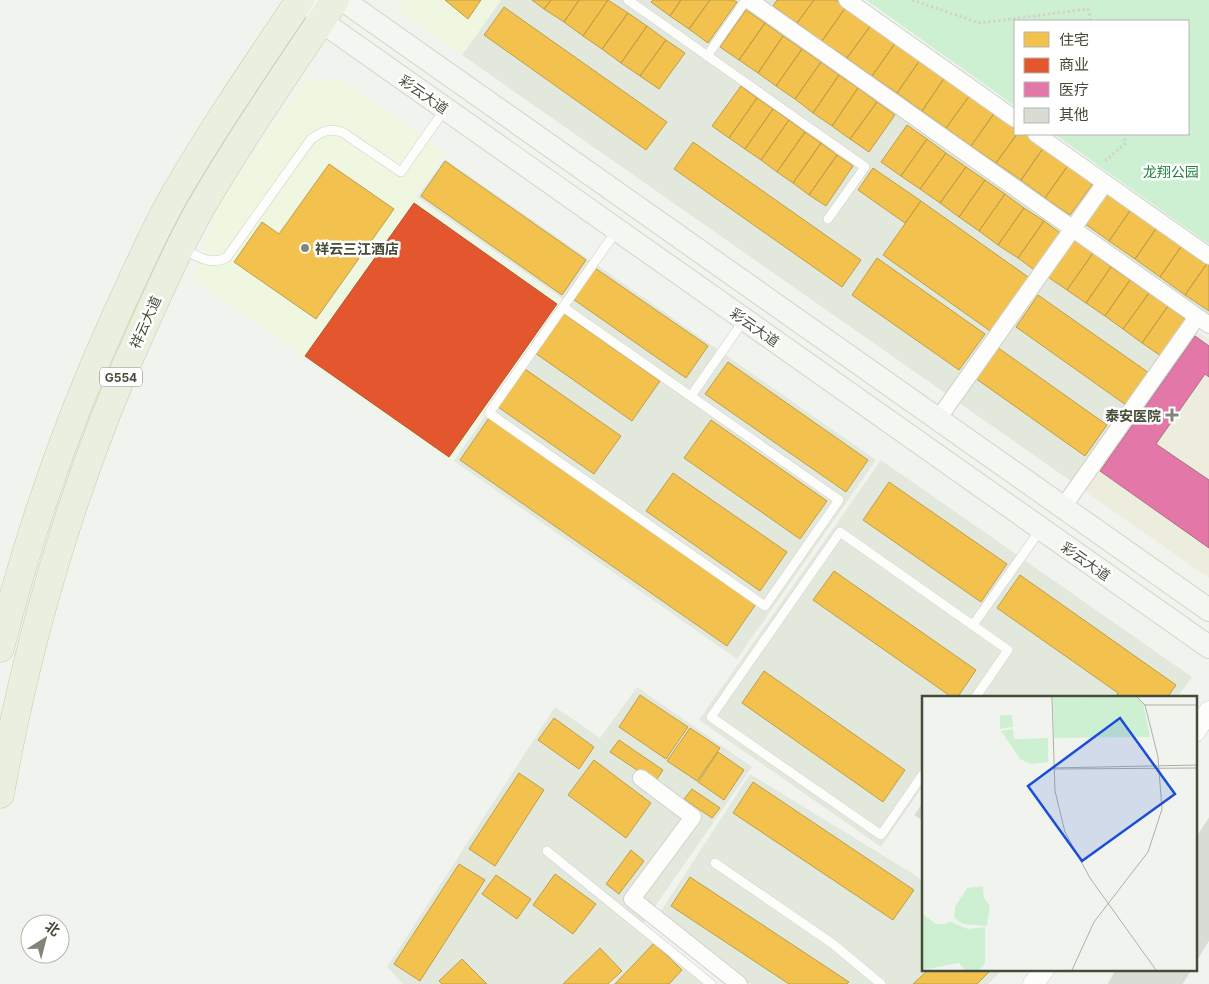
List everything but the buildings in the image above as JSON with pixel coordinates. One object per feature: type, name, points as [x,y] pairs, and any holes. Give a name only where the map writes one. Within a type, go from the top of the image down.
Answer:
[{"type":"highway","name":"祥云大道","points":[[0,648],[31,537],[66,437],[104,342],[142,258],[199,154],[300,0]]},
{"type":"highway","name":"祥云大道","points":[[0,794],[22,678],[62,537],[110,404],[180,248],[224,169],[322,7]]},
{"type":"main road","points":[[343,0],[1209,610]]},
{"type":"main road","name":"彩云大道","points":[[322,7],[445,109],[1209,647]]},
{"type":"street","points":[[748,0],[1203,321],[1063,507]]},
{"type":"street","points":[[847,0],[1014,118]]},
{"type":"street","points":[[1037,135],[1209,256]]},
{"type":"street","points":[[938,419],[1105,183]]},
{"type":"street","points":[[1196,731],[1209,712]]},
{"type":"street","points":[[640,778],[693,816],[632,898],[739,984]]},
{"type":"street","points":[[1033,984],[1042,972]]},
{"type":"lane","points":[[628,0],[865,167],[828,218]]},
{"type":"lane","points":[[707,56],[748,0]]},
{"type":"lane","points":[[180,248],[204,260],[213,262],[227,256],[311,139],[324,130],[332,129],[342,132],[401,172],[445,109]]},
{"type":"lane","points":[[563,307],[839,500],[765,606],[489,413],[563,307],[617,230]]},
{"type":"lane","points":[[690,396],[744,320]]},
{"type":"lane","points":[[973,625],[1041,529]]},
{"type":"lane","points":[[922,775],[881,835],[711,716],[840,532],[1008,650],[976,696]]},
{"type":"lane","points":[[547,851],[710,984]]},
{"type":"lane","points":[[715,863],[833,944],[881,984]]},
{"type":"path","points":[[912,0],[980,23],[1088,9],[1091,20]]},
{"type":"path","points":[[1091,173],[1126,143],[1123,135]]},
{"type":"shaded area","points":[[397,0],[501,0],[462,55],[401,12]]},
{"type":"shaded area","points":[[501,0],[842,0],[1014,120],[1014,135],[1034,135],[1209,257],[1209,333],[1191,320],[1075,484],[462,55]]},
{"type":"shaded area","points":[[306,79],[343,80],[445,153],[414,199],[563,303],[450,462],[193,278],[221,200]]},
{"type":"shaded area","points":[[445,159],[876,460],[737,659],[454,461],[566,301],[417,197]]},
{"type":"shaded area","name":"泰安医院","points":[[1195,330],[1209,339],[1209,578],[1083,490]]},
{"type":"shaded area","points":[[881,460],[1192,677],[1178,696],[922,696],[922,787],[881,847],[699,720]]},
{"type":"shaded area","points":[[637,687],[752,767],[642,925],[708,984],[611,984],[628,966],[609,984],[403,984],[387,967],[555,707],[600,738]]},
{"type":"shaded area","points":[[750,774],[922,879],[922,972],[1000,972],[988,984],[750,984],[661,911]]},
{"type":"green space","name":"龙翔公园","points":[[866,0],[1209,0],[1209,244],[1055,135],[1189,135],[1189,20],[1014,20],[1014,105]]},
{"type":"place","name":"祥云三江酒店","points":[[305,248]]},
{"type":"place","name":"泰安医院","points":[[1172,415]]}]
